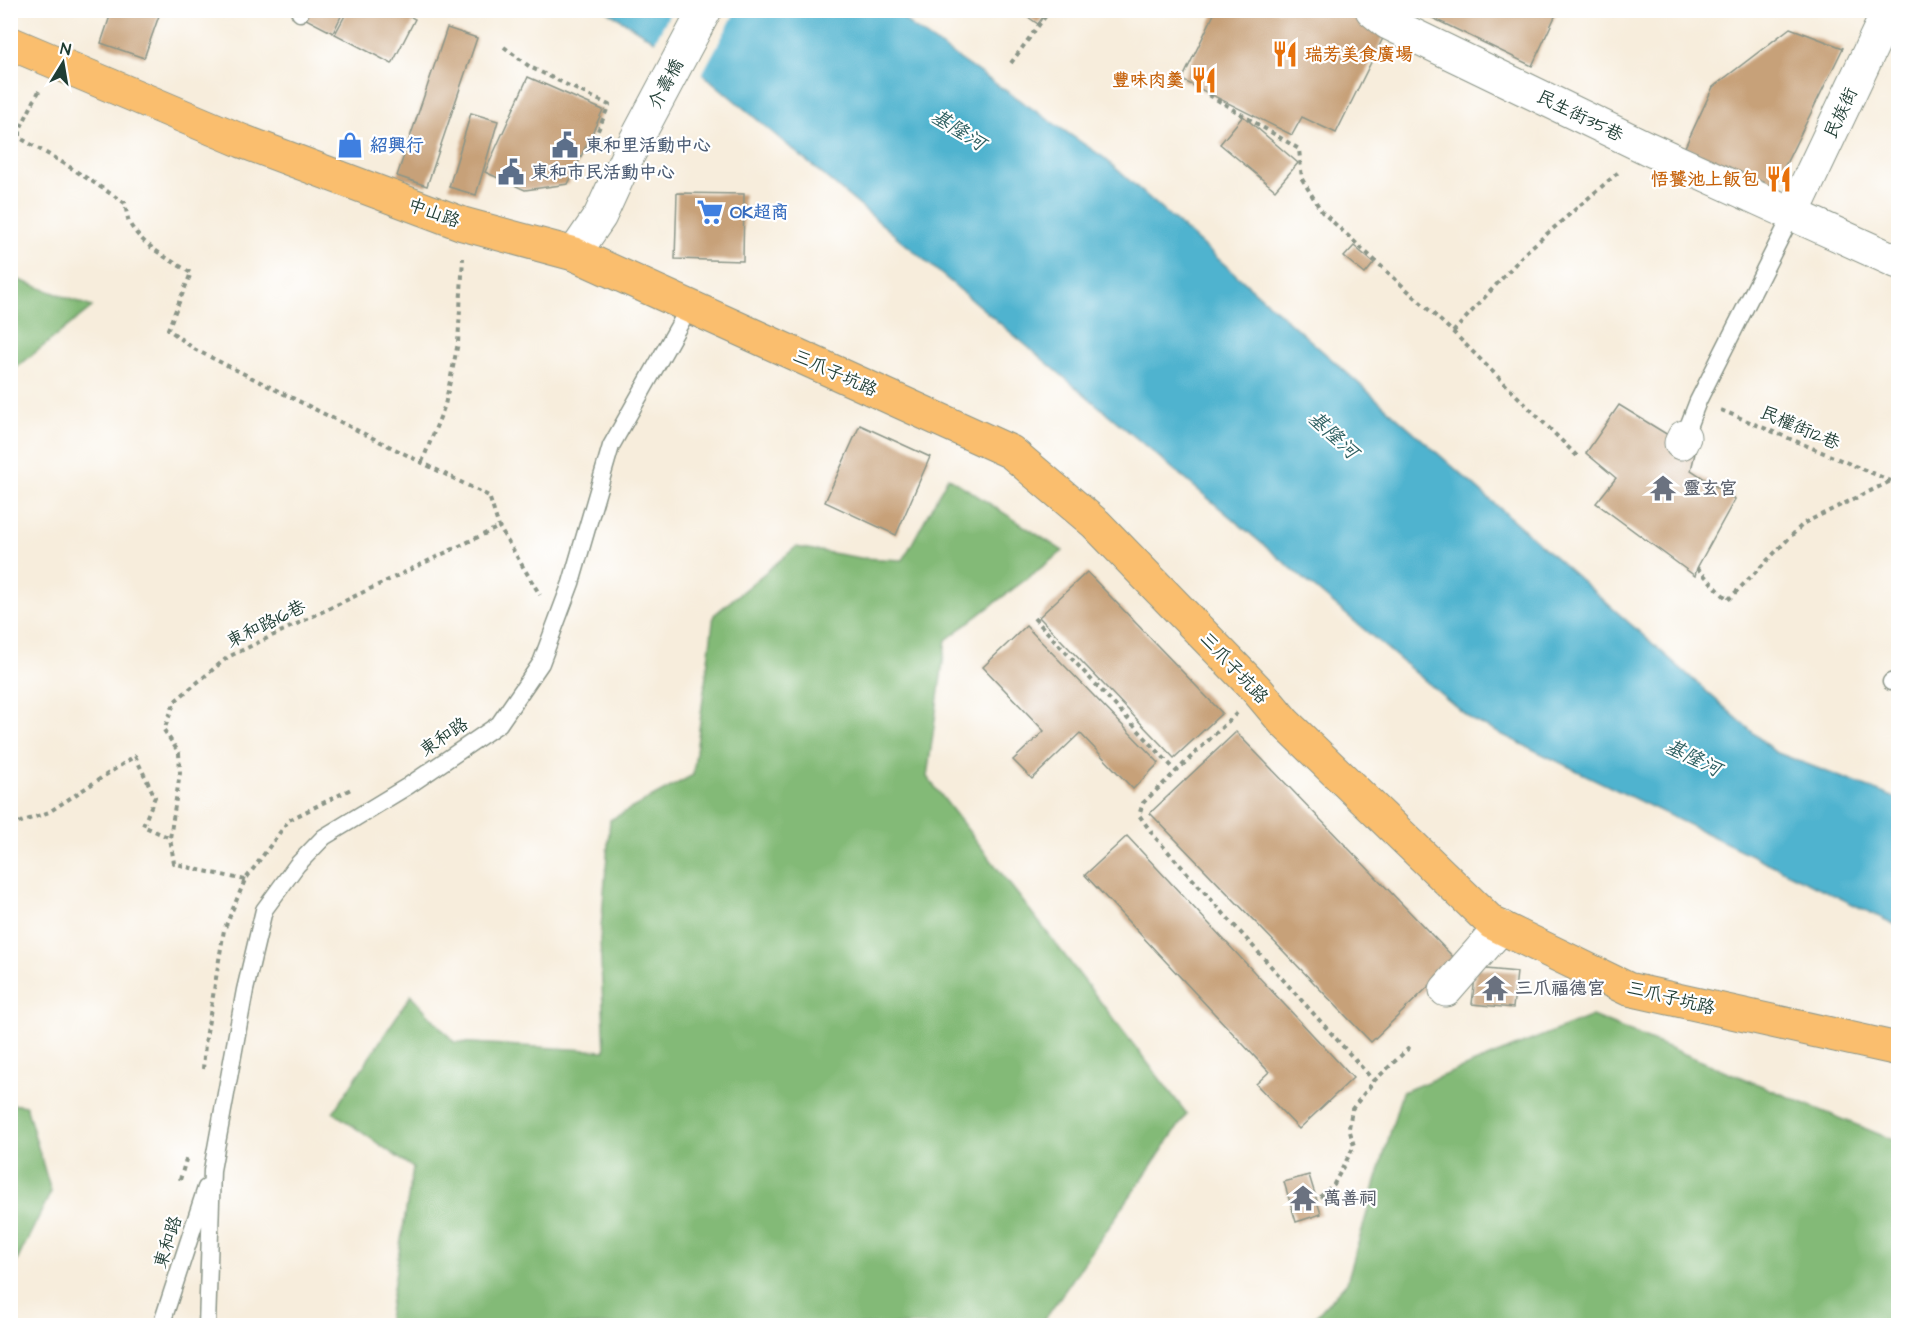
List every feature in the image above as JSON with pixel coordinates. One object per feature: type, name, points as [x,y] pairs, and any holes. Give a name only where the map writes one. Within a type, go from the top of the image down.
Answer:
[{"type":"main road","name":"中山路","points":[[10,43],[242,141],[463,224],[574,254]]},
{"type":"main road","name":"三爪子坑路","points":[[574,254],[1011,452],[1096,524],[1258,691],[1284,722],[1492,923],[1628,989],[1899,1049]]},
{"type":"street","name":"介壽橋","points":[[627,157],[705,10]]},
{"type":"street","name":"民生街35巷","points":[[1372,10],[1388,23],[1647,148],[1899,262]]},
{"type":"street","name":"民族街","points":[[1792,215],[1889,10]]},
{"type":"street","points":[[574,254],[600,216],[627,157]]},
{"type":"street","points":[[1446,990],[1502,927]]},
{"type":"lane","points":[[1682,440],[1698,401],[1792,215]]},
{"type":"lane","name":"東和路","points":[[160,1326],[212,1170],[245,990],[264,910],[297,865],[324,837],[408,786],[499,724],[541,663],[570,584],[611,446],[690,306]]},
{"type":"lane","name":"東和路","points":[[207,1326],[212,1170]]},
{"type":"path","points":[[1011,63],[1050,10]]},
{"type":"path","points":[[504,47],[530,67],[609,105],[593,142],[627,157]]},
{"type":"path","points":[[53,61],[20,129],[20,138],[125,203],[130,222],[143,238],[163,255],[191,273],[168,329],[194,349],[489,496],[499,527],[556,621]]},
{"type":"path","points":[[1209,95],[1299,149],[1302,179],[1322,212],[1453,332],[1578,457]]},
{"type":"path","points":[[1453,332],[1527,250],[1647,148]]},
{"type":"path","points":[[422,462],[445,405],[458,343],[463,224]]},
{"type":"path","name":"民權街12巷","points":[[1698,401],[1891,481]]},
{"type":"path","points":[[1697,568],[1728,600],[1804,523],[1899,479]]},
{"type":"path","name":"東和路16巷","points":[[245,880],[174,863],[170,838],[180,772],[179,753],[164,730],[175,701],[228,657],[499,527]]},
{"type":"path","points":[[1034,618],[1177,772]]},
{"type":"path","points":[[1258,691],[1143,803],[1139,815],[1154,836],[1374,1081]]},
{"type":"path","points":[[10,826],[49,812],[135,756],[155,797],[143,826],[170,838]]},
{"type":"path","points":[[1320,1197],[1334,1184],[1354,1146],[1349,1128],[1352,1109],[1374,1081],[1410,1047]]},
{"type":"green space","points":[[11,277],[92,307],[11,372]]},
{"type":"green space","points":[[948,477],[1063,551],[946,640],[927,777],[1187,1114],[1041,1325],[387,1325],[413,1168],[333,1112],[411,995],[454,1042],[605,1051],[600,940],[610,820],[693,775],[714,615],[796,547],[861,558],[903,560]]},
{"type":"green space","points":[[1592,1016],[1898,1142],[1898,1325],[1308,1325],[1347,1282],[1402,1092]]},
{"type":"green space","points":[[11,1104],[26,1106],[51,1192],[11,1273]]},
{"type":"water","name":"基隆河","points":[[607,11],[896,11],[911,26],[1103,157],[1775,752],[1898,799],[1898,926],[1472,720],[690,63]]},
{"type":"pier","points":[[671,11],[736,11],[701,76],[654,43]]},
{"type":"building","points":[[112,10],[161,10],[144,58],[101,43]]},
{"type":"building","points":[[305,10],[344,10],[333,33],[302,17]]},
{"type":"building","points":[[348,10],[398,10],[415,19],[392,64],[335,34]]},
{"type":"building","points":[[1018,10],[1048,10],[1038,24]]},
{"type":"building","name":"瑞芳美食廣場","points":[[1216,10],[1353,10],[1388,28],[1336,133],[1302,117],[1292,135],[1182,80]]},
{"type":"building","points":[[1416,10],[1558,10],[1532,66]]},
{"type":"building","points":[[447,28],[477,38],[427,186],[397,176]]},
{"type":"building","points":[[1790,28],[1843,48],[1772,192],[1685,147],[1713,87]]},
{"type":"building","points":[[528,77],[603,110],[568,184],[525,190],[485,172]]},
{"type":"building","points":[[471,113],[498,121],[476,195],[449,187]]},
{"type":"building","points":[[1243,116],[1298,163],[1275,190],[1220,144]]},
{"type":"building","name":"OK超商","points":[[677,193],[744,194],[743,261],[675,259]]},
{"type":"building","points":[[1354,246],[1374,263],[1365,274],[1344,257]]},
{"type":"building","name":"靈玄宮","points":[[1619,405],[1681,443],[1696,449],[1691,470],[1735,499],[1697,568],[1695,576],[1596,503],[1616,478],[1586,453]]},
{"type":"building","points":[[860,425],[930,457],[896,535],[825,502]]},
{"type":"building","points":[[1087,572],[1222,713],[1174,758],[1039,617]]},
{"type":"building","points":[[1026,626],[1159,763],[1133,789],[1080,733],[1032,779],[1013,760],[1044,731],[983,667]]},
{"type":"building","points":[[1236,732],[1456,960],[1371,1042],[1150,813]]},
{"type":"building","points":[[1127,836],[1353,1078],[1299,1129],[1256,1084],[1269,1072],[1085,875]]},
{"type":"building","name":"三爪福德宮","points":[[1476,968],[1517,972],[1513,1008],[1472,1004]]},
{"type":"building","name":"萬善祠","points":[[1309,1175],[1321,1214],[1296,1222],[1284,1182]]},
{"type":"place","name":"瑞芳美食廣場","points":[[1285,54]]},
{"type":"place","name":"豐味肉羹","points":[[1204,80]]},
{"type":"place","name":"紹興行","points":[[350,145]]},
{"type":"place","name":"東和里活動中心","points":[[565,145]]},
{"type":"place","name":"東和市民活動中心","points":[[511,172]]},
{"type":"place","name":"悟饕池上飯包","points":[[1779,179]]},
{"type":"place","name":"OK超商","points":[[710,212]]},
{"type":"place","name":"靈玄宮","points":[[1663,488]]},
{"type":"place","name":"三爪福德宮","points":[[1495,988]]},
{"type":"place","name":"萬善祠","points":[[1303,1198]]}]
